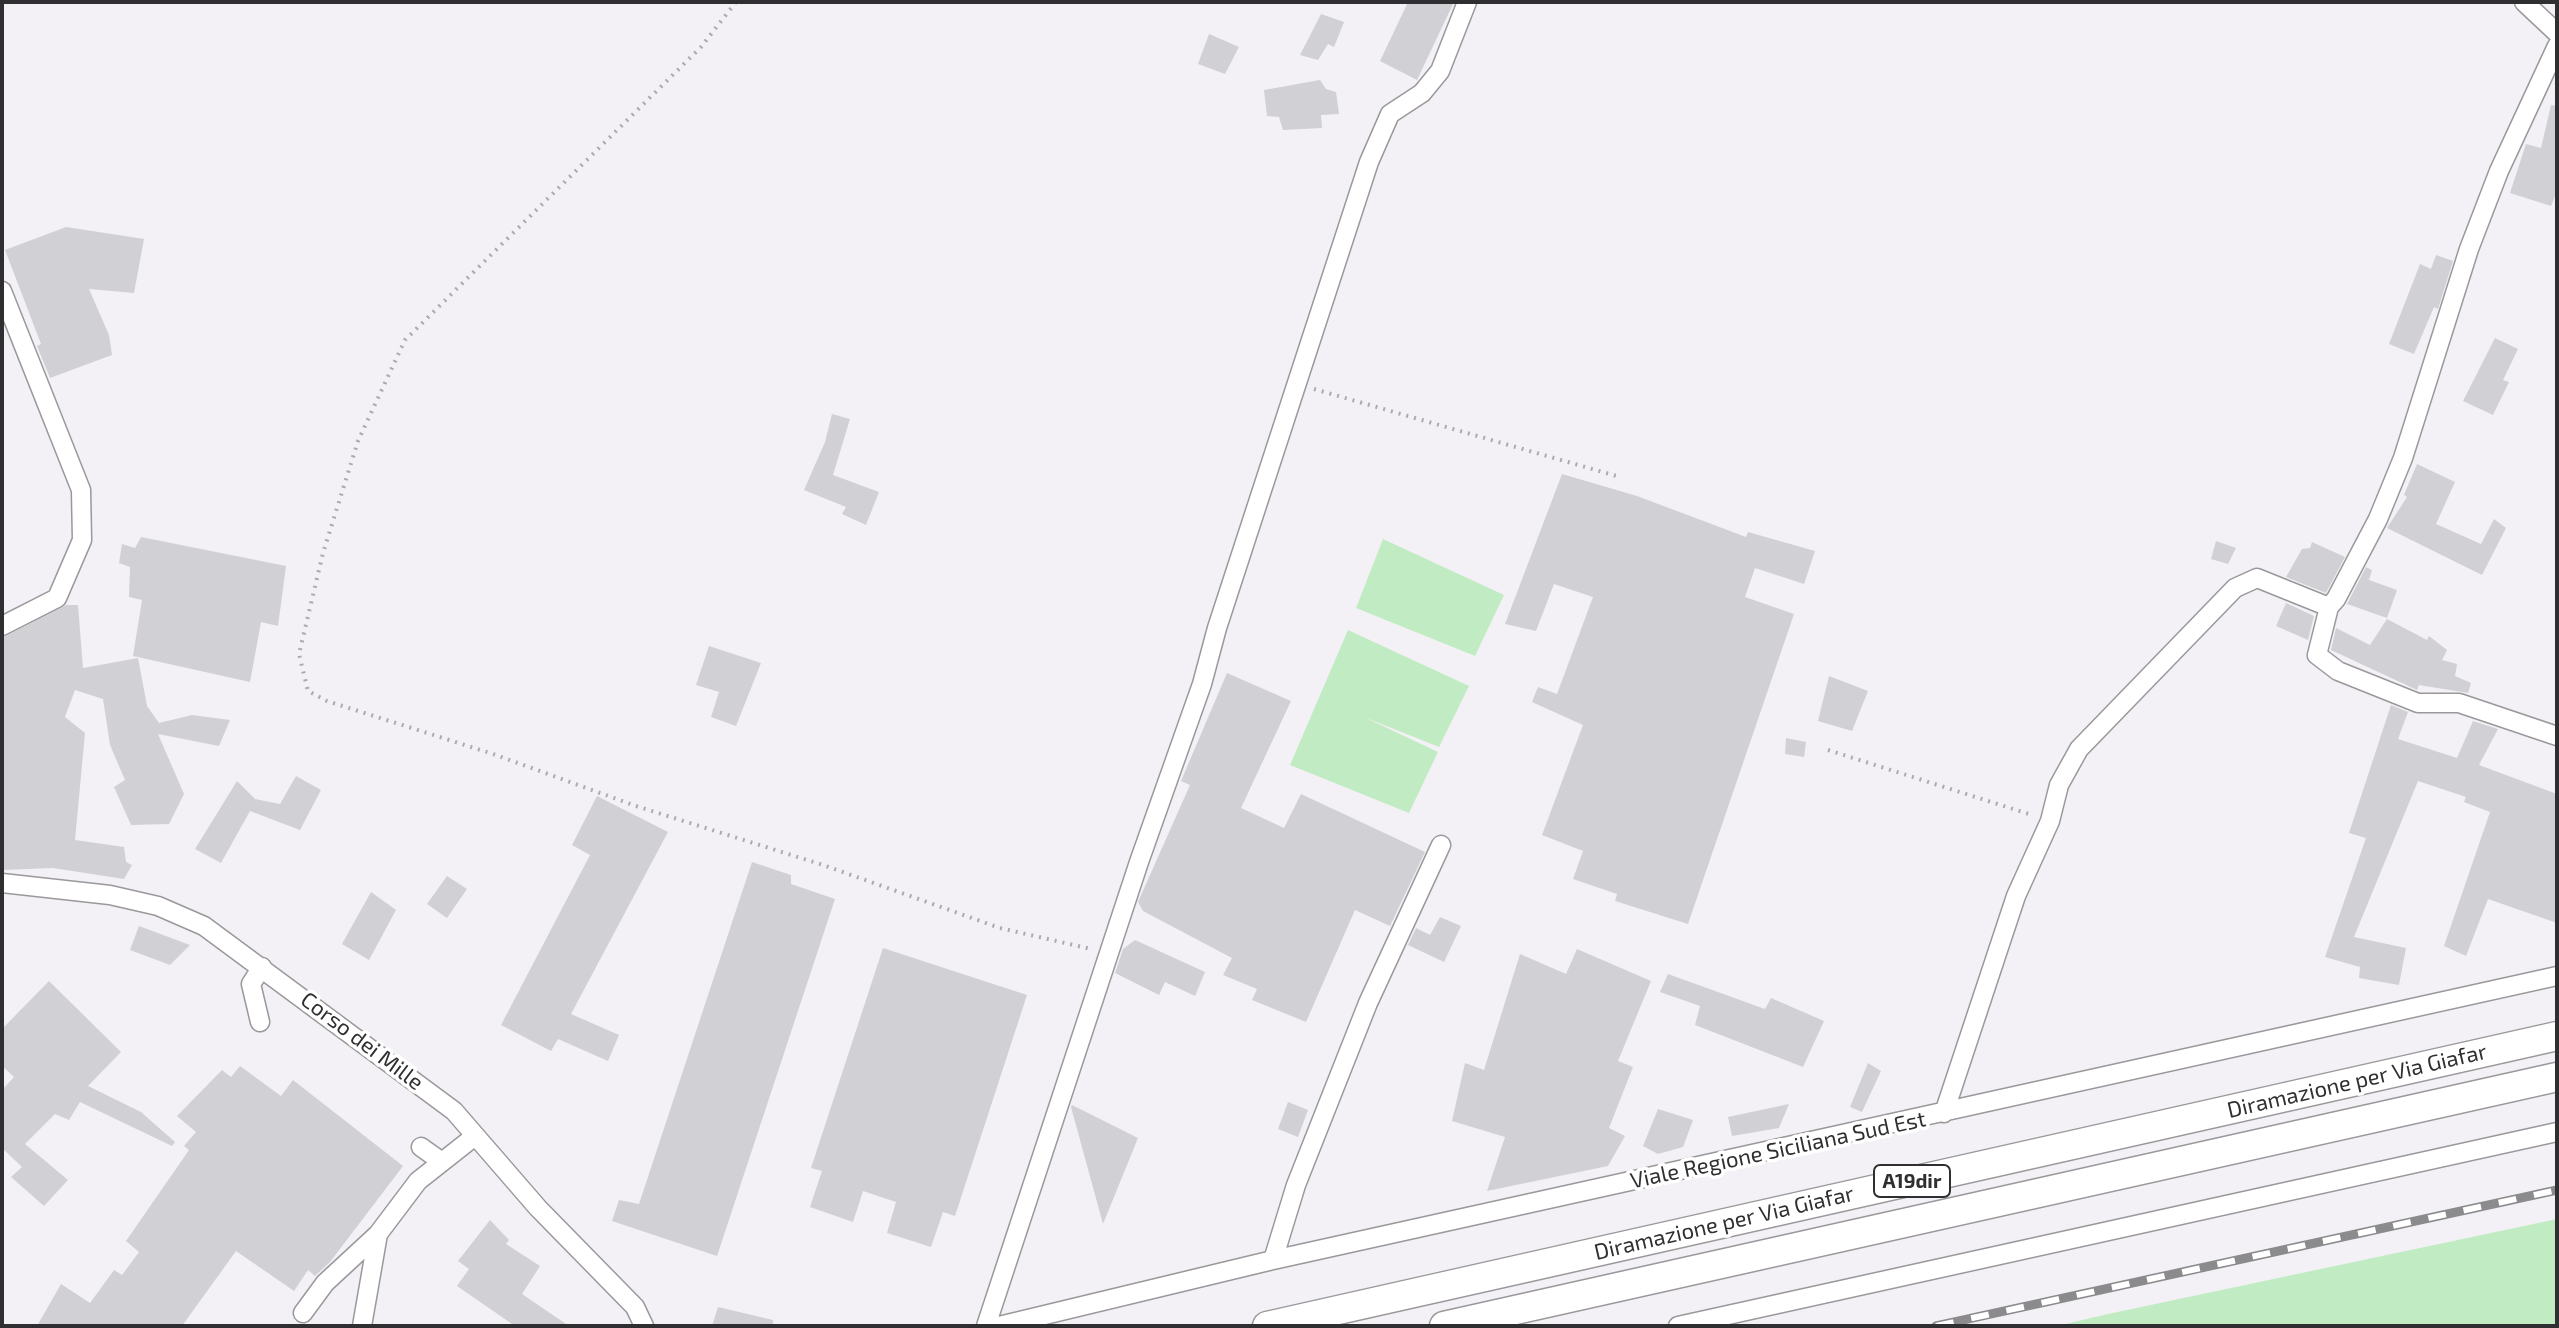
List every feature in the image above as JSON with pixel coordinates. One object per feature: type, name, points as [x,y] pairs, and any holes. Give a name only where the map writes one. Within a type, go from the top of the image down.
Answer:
[{"type":"highway","name":"Diramazione per Via Giafar","points":[[1267,1326],[2557,1036]]},
{"type":"highway","name":"Diramazione per Via Giafar","points":[[1444,1326],[2557,1077]]},
{"type":"street","points":[[986,1326],[1139,862],[1202,684],[1369,162],[1390,114],[1422,93],[1440,71],[1467,2]]},
{"type":"street","points":[[2524,2],[2557,33]]},
{"type":"street","points":[[2557,46],[2499,171],[2469,249],[2398,470],[2378,519],[2329,607],[2317,655],[2338,671],[2418,703],[2459,703],[2557,736]]},
{"type":"street","points":[[2,291],[81,490],[82,540],[57,598],[2,626]]},
{"type":"street","points":[[1944,1113],[1997,947],[2050,821],[2059,785],[2079,749],[2235,588],[2257,578],[2329,607]]},
{"type":"street","points":[[1273,1260],[1296,1185],[1368,1003],[1441,845]]},
{"type":"street","name":"Corso dei Mille","points":[[2,883],[110,895],[158,906],[204,926],[454,1111],[538,1208],[635,1307],[644,1326]]},
{"type":"street","points":[[260,1022],[251,984],[262,967]]},
{"type":"street","name":"Viale Regione Siciliana Sud Est","points":[[999,1326],[1273,1260],[2557,976]]},
{"type":"street","points":[[1678,1326],[2557,1132]]},
{"type":"street","points":[[303,1313],[325,1283],[378,1234],[418,1181],[475,1136]]},
{"type":"street","points":[[421,1147],[442,1162]]},
{"type":"street","points":[[362,1326],[378,1234]]},
{"type":"street","points":[[635,1307],[662,1326]]},
{"type":"path","points":[[736,2],[701,47],[405,340],[358,441],[323,553],[299,654],[308,691],[340,705],[493,754],[636,806],[823,865],[1000,928],[1111,954]]},
{"type":"path","points":[[1296,384],[1620,477]]},
{"type":"path","points":[[1828,750],[2050,821]]},
{"type":"green space","points":[[1383,539],[1504,595],[1475,656],[1356,608]]},
{"type":"green space","points":[[1348,630],[1469,686],[1439,747],[1364,717],[1438,752],[1409,813],[1290,765]]},
{"type":"green space","points":[[2557,1219],[2557,1326],[2057,1326],[2108,1314]]},
{"type":"building","points":[[1408,2],[1454,2],[1417,80],[1380,61]]},
{"type":"building","points":[[1321,14],[1344,22],[1334,47],[1328,44],[1318,60],[1300,55]]},
{"type":"building","points":[[1209,34],[1239,47],[1225,74],[1198,64]]},
{"type":"building","points":[[1320,80],[1326,89],[1336,92],[1339,114],[1321,115],[1322,128],[1283,130],[1279,117],[1267,116],[1264,90]]},
{"type":"building","points":[[2551,105],[2557,106],[2557,191],[2551,206],[2510,193],[2526,144],[2541,148]]},
{"type":"building","points":[[66,227],[144,239],[134,293],[89,289],[109,335],[112,355],[50,378],[37,346],[41,344],[5,250]]},
{"type":"building","points":[[2436,255],[2453,261],[2438,309],[2434,307],[2414,354],[2389,344],[2420,264],[2431,269]]},
{"type":"building","points":[[2495,338],[2518,349],[2503,380],[2509,382],[2493,415],[2463,401]]},
{"type":"building","points":[[832,414],[850,419],[833,475],[879,492],[866,525],[842,514],[846,507],[804,490],[825,442]]},
{"type":"building","points":[[2417,464],[2455,482],[2436,524],[2481,544],[2494,519],[2506,528],[2482,575],[2387,528],[2407,497],[2404,495]]},
{"type":"building","points":[[1562,474],[1637,496],[1746,537],[1748,532],[1815,551],[1804,584],[1755,568],[1745,597],[1794,614],[1688,924],[1615,901],[1617,894],[1573,879],[1583,851],[1542,835],[1583,725],[1532,702],[1538,687],[1557,694],[1593,597],[1554,584],[1536,631],[1505,624]]},
{"type":"building","points":[[141,537],[286,566],[278,626],[261,622],[250,682],[133,656],[142,600],[129,597],[130,567],[119,563],[122,544],[135,548]]},
{"type":"building","points":[[2216,541],[2236,548],[2228,564],[2211,559]]},
{"type":"building","points":[[2312,542],[2345,557],[2326,593],[2286,577],[2302,549],[2310,548]]},
{"type":"building","points":[[2366,567],[2372,570],[2369,580],[2397,590],[2387,618],[2347,604]]},
{"type":"building","points":[[2286,603],[2314,616],[2308,640],[2276,626]]},
{"type":"building","points":[[66,605],[78,605],[83,668],[138,658],[147,706],[159,723],[192,715],[230,720],[219,746],[158,734],[184,794],[169,824],[131,825],[114,787],[125,780],[110,745],[103,699],[75,690],[65,717],[85,733],[75,840],[124,847],[126,862],[132,865],[124,879],[53,868],[2,870],[2,638]]},
{"type":"building","points":[[2387,619],[2427,640],[2429,636],[2447,650],[2442,660],[2457,664],[2455,676],[2471,683],[2468,693],[2419,685],[2417,690],[2331,650],[2336,628],[2370,645]]},
{"type":"building","points":[[709,646],[761,663],[736,726],[711,717],[719,692],[696,685]]},
{"type":"building","points":[[1227,673],[1291,701],[1241,808],[1284,828],[1301,794],[1425,852],[1390,926],[1355,910],[1306,1022],[1252,1000],[1257,989],[1223,975],[1232,958],[1143,911],[1138,902],[1190,785],[1181,781]]},
{"type":"building","points":[[1829,676],[1868,691],[1852,731],[1818,721]]},
{"type":"building","points":[[2391,705],[2408,712],[2398,739],[2457,758],[2473,721],[2498,729],[2479,765],[2557,794],[2557,923],[2488,899],[2466,956],[2444,946],[2490,812],[2464,802],[2466,797],[2418,781],[2354,937],[2406,948],[2399,985],[2359,978],[2360,967],[2325,957],[2366,838],[2349,833]]},
{"type":"building","points":[[1786,738],[1806,742],[1804,757],[1785,754]]},
{"type":"building","points":[[296,776],[321,790],[300,830],[250,811],[221,863],[195,849],[237,781],[255,799],[280,804]]},
{"type":"building","points":[[597,796],[668,832],[571,1014],[619,1035],[608,1061],[558,1039],[551,1051],[501,1025],[590,855],[572,845]]},
{"type":"building","points":[[752,862],[791,875],[791,884],[835,899],[717,1256],[612,1221],[619,1200],[639,1204]]},
{"type":"building","points":[[447,876],[467,889],[447,918],[427,904]]},
{"type":"building","points":[[371,892],[396,910],[369,960],[342,944]]},
{"type":"building","points":[[1440,917],[1461,926],[1444,962],[1408,945],[1416,928],[1430,935]]},
{"type":"building","points":[[139,926],[190,945],[170,965],[130,950]]},
{"type":"building","points":[[1135,940],[1205,972],[1195,996],[1165,982],[1159,995],[1115,973],[1123,949]]},
{"type":"building","points":[[883,948],[1027,995],[955,1216],[943,1212],[931,1247],[887,1233],[896,1202],[863,1191],[853,1222],[810,1207],[822,1171],[811,1168]]},
{"type":"building","points":[[1577,949],[1651,981],[1618,1061],[1633,1067],[1609,1128],[1625,1136],[1608,1166],[1487,1191],[1505,1137],[1452,1121],[1465,1063],[1484,1070],[1520,954],[1566,974]]},
{"type":"building","points":[[1668,974],[1765,1009],[1771,998],[1824,1021],[1803,1067],[1695,1025],[1700,1006],[1660,992]]},
{"type":"building","points":[[49,981],[121,1052],[88,1086],[141,1112],[175,1142],[172,1146],[80,1102],[69,1120],[55,1114],[25,1144],[68,1180],[44,1206],[11,1177],[22,1167],[2,1148],[2,1090],[14,1077],[2,1066],[2,1029]]},
{"type":"building","points":[[1868,1063],[1881,1071],[1862,1112],[1850,1107]]},
{"type":"building","points":[[240,1066],[281,1096],[293,1080],[403,1166],[330,1262],[315,1276],[308,1270],[294,1291],[236,1251],[182,1326],[37,1326],[61,1284],[90,1303],[114,1270],[122,1275],[139,1252],[126,1241],[189,1150],[184,1146],[196,1132],[177,1116],[222,1070],[231,1077]]},
{"type":"building","points":[[1288,1102],[1308,1110],[1298,1137],[1278,1129]]},
{"type":"building","points":[[1789,1104],[1779,1128],[1732,1136],[1728,1117]]},
{"type":"building","points":[[1071,1107],[1138,1138],[1103,1224]]},
{"type":"building","points":[[1658,1109],[1693,1120],[1683,1147],[1658,1154],[1643,1146]]},
{"type":"building","points":[[490,1220],[509,1240],[506,1244],[540,1266],[522,1294],[569,1326],[515,1326],[457,1286],[469,1269],[458,1261]]},
{"type":"building","points":[[718,1307],[773,1320],[773,1326],[712,1326]]},
{"type":"railway","points":[[1936,1326],[2557,1190]]}]
